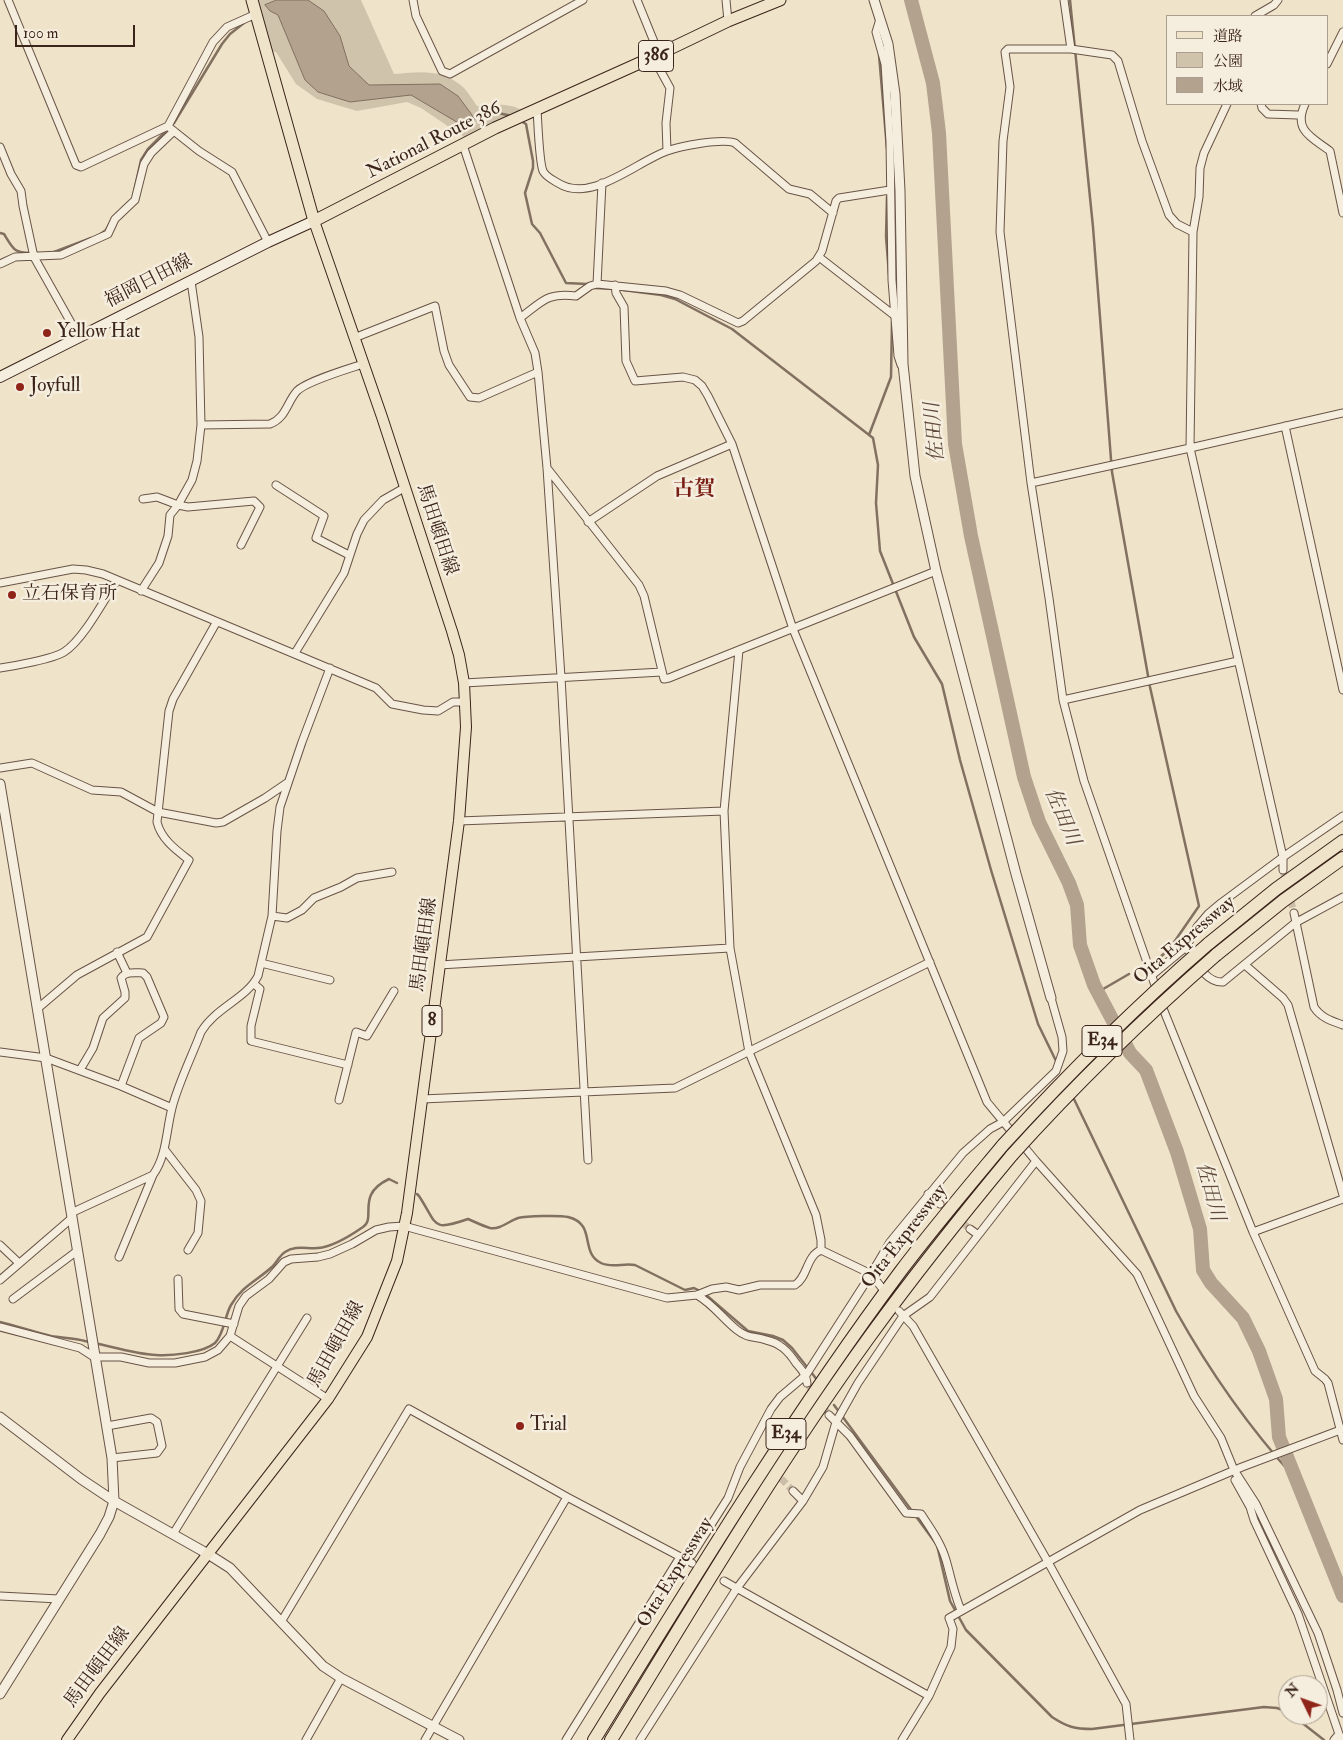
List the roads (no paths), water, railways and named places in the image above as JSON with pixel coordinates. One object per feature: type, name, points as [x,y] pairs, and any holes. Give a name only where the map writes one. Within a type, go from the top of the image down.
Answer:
[{"type":"highway","points":[[252,0],[314,221]]},
{"type":"highway","name":"National Route 386","points":[[314,221],[494,128],[656,56],[728,21],[780,0]]},
{"type":"highway","name":"Oita Expressway","points":[[594,1740],[706,1559],[807,1402],[901,1270],[956,1201],[1003,1145],[1088,1053],[1134,1009],[1208,944],[1276,889],[1343,841]]},
{"type":"highway","name":"Oita Expressway","points":[[610,1740],[818,1410],[913,1278],[966,1210],[1012,1155],[1097,1064],[1142,1020],[1216,955],[1283,901],[1343,858]]},
{"type":"main road","name":"福岡日田線","points":[[0,377],[268,242],[314,221]]},
{"type":"main road","name":"馬田頓田線","points":[[67,1740],[100,1693],[328,1399],[367,1337],[397,1261],[404,1226],[459,822],[466,702],[459,656],[452,631],[314,221]]},
{"type":"street","points":[[8,0],[76,165],[81,167],[171,128]]},
{"type":"street","points":[[413,0],[416,16],[442,71],[450,74],[583,0]]},
{"type":"street","points":[[637,0],[656,56],[670,88],[666,123],[667,151]]},
{"type":"street","points":[[726,0],[728,21]]},
{"type":"street","points":[[566,1740],[680,1557],[692,1555],[728,1498],[740,1467],[771,1409],[780,1397],[808,1375],[890,1242],[963,1152],[990,1129],[1003,1122],[1056,1071],[1063,1052],[1062,1038],[1016,874],[936,571],[915,476],[904,373],[895,94],[888,44],[874,0]]},
{"type":"street","points":[[1064,0],[1071,49]]},
{"type":"street","points":[[1257,15],[1274,5],[1278,0]]},
{"type":"street","points":[[0,264],[15,257],[33,253],[61,255],[108,234],[115,219],[135,200],[144,164],[171,128],[214,42],[227,27],[256,14]]},
{"type":"street","points":[[880,18],[876,32],[885,64],[890,142],[887,191],[894,315],[898,356],[904,373]]},
{"type":"street","points":[[1328,62],[1343,32]]},
{"type":"street","points":[[1193,232],[1177,224],[1169,215],[1142,141],[1118,61],[1112,55],[1071,49],[1008,49],[1005,52],[1010,87],[1003,141],[1000,232],[1031,482],[1063,700],[1084,781],[1151,976],[1253,1232],[1315,1371],[1328,1384],[1343,1440]]},
{"type":"street","points":[[1227,105],[1204,152],[1200,168],[1199,197],[1193,232],[1190,448],[1283,857],[1283,870]]},
{"type":"street","points":[[1261,105],[1268,114],[1298,115]]},
{"type":"street","points":[[1305,105],[1300,115],[1305,133],[1330,151],[1343,213]]},
{"type":"street","points":[[535,111],[542,169],[566,188],[574,190],[602,183],[620,176],[667,151],[713,141],[729,140],[789,189],[810,194],[833,213]]},
{"type":"street","points":[[171,128],[199,151],[232,172],[268,242]]},
{"type":"street","points":[[463,145],[520,318],[535,354],[538,372],[547,468],[561,677],[588,1160]]},
{"type":"street","points":[[0,147],[11,174],[21,191],[33,253],[79,337]]},
{"type":"street","points":[[597,284],[602,183]]},
{"type":"street","points":[[520,318],[551,296],[561,294],[576,296],[590,286],[597,284],[666,291],[680,295],[738,323],[743,321],[818,257],[822,251],[836,201],[839,198],[887,191]]},
{"type":"street","points":[[818,257],[894,315]]},
{"type":"street","points":[[141,591],[159,563],[168,536],[170,515],[192,480],[197,461],[201,425],[200,338],[191,281]]},
{"type":"street","points":[[615,285],[616,293],[624,307],[626,361],[635,380],[683,377],[695,380],[702,386],[708,396],[732,444],[793,628],[987,1102],[1036,1161],[1137,1274],[1194,1396],[1221,1438],[1232,1471],[1298,1614],[1338,1738]]},
{"type":"street","points":[[354,338],[435,306],[444,351],[449,364],[470,397],[480,398],[538,372]]},
{"type":"street","points":[[201,425],[270,424],[278,421],[298,391],[309,384],[363,364]]},
{"type":"street","points":[[1031,482],[1343,413]]},
{"type":"street","points":[[1285,426],[1343,690]]},
{"type":"street","points":[[588,522],[657,476],[732,444]]},
{"type":"street","points":[[547,468],[639,585],[644,596],[664,679],[936,571]]},
{"type":"street","points":[[276,485],[324,516],[316,538],[349,555]]},
{"type":"street","points":[[295,653],[344,573],[349,555],[364,520],[383,500],[404,488]]},
{"type":"street","points":[[143,499],[157,496],[188,507],[254,501],[260,507],[241,545]]},
{"type":"street","points":[[0,583],[73,569],[103,574],[216,623],[295,653],[376,688],[392,704],[438,711],[453,702],[466,702]]},
{"type":"street","points":[[0,668],[19,666],[63,653],[78,639],[117,580]]},
{"type":"street","points":[[37,1009],[77,975],[147,937],[189,860],[159,832],[157,822],[169,711],[173,699],[216,623]]},
{"type":"street","points":[[739,650],[724,811],[730,948],[749,1052],[816,1215],[821,1250]]},
{"type":"street","points":[[1063,700],[1238,661]]},
{"type":"street","points":[[119,1257],[165,1150],[172,1108],[201,1032],[216,1013],[254,984],[258,976],[272,916],[280,806],[330,668]]},
{"type":"street","points":[[464,683],[662,672]]},
{"type":"street","points":[[0,768],[32,764],[92,790],[122,792],[158,812],[216,823],[223,822],[287,783]]},
{"type":"street","points":[[0,784],[112,1458],[114,1501],[109,1518],[0,1694]]},
{"type":"street","points":[[459,822],[724,811]]},
{"type":"street","points":[[1151,976],[1186,947],[1197,927],[1208,914],[1283,857],[1343,816]]},
{"type":"street","points":[[272,916],[287,918],[302,910],[314,898],[357,878],[392,872]]},
{"type":"street","points":[[1186,947],[1208,978],[1216,982],[1223,982],[1295,922],[1343,897]]},
{"type":"street","points":[[1294,913],[1314,1008],[1328,1020],[1343,1026]]},
{"type":"street","points":[[439,965],[730,948]]},
{"type":"street","points":[[117,952],[127,973]]},
{"type":"street","points":[[422,1100],[675,1088],[930,962]]},
{"type":"street","points":[[261,963],[330,980]]},
{"type":"street","points":[[1244,965],[1283,998],[1288,1005],[1343,1195]]},
{"type":"street","points":[[80,1070],[92,1048],[103,1018],[125,998],[125,992],[120,980],[122,975],[127,973],[143,973],[164,1017],[161,1023],[140,1038],[121,1086]]},
{"type":"street","points":[[254,984],[260,989],[251,1026],[251,1041],[348,1065]]},
{"type":"street","points":[[339,1100],[356,1032],[367,1036],[394,991]]},
{"type":"street","points":[[0,1052],[46,1058],[121,1086],[172,1108]]},
{"type":"street","points":[[165,1150],[196,1190],[201,1201],[198,1232],[188,1250]]},
{"type":"street","points":[[640,1740],[736,1588],[803,1500],[823,1467],[839,1417],[901,1314],[930,1296],[1036,1161]]},
{"type":"street","points":[[0,1280],[71,1216],[153,1175]]},
{"type":"street","points":[[928,1194],[940,1204]]},
{"type":"street","points":[[1253,1232],[1343,1200]]},
{"type":"street","points":[[0,1327],[80,1348],[94,1354],[149,1363],[185,1361],[205,1357],[213,1354],[223,1346],[230,1336],[232,1323],[239,1306],[246,1296],[269,1279],[284,1262],[291,1258],[318,1257],[330,1254],[347,1247],[376,1230],[389,1227],[404,1226],[667,1298],[700,1294],[712,1289],[726,1288],[739,1290],[760,1285],[795,1285],[800,1281],[812,1255],[821,1250]]},
{"type":"street","points":[[970,1228],[977,1234]]},
{"type":"street","points":[[0,1245],[19,1263]]},
{"type":"street","points":[[821,1250],[871,1274],[882,1288]]},
{"type":"street","points":[[13,1300],[77,1251]]},
{"type":"street","points":[[178,1279],[179,1309],[183,1314],[232,1323]]},
{"type":"street","points":[[700,1294],[737,1330],[749,1338],[765,1339],[785,1349],[808,1375]]},
{"type":"street","points":[[901,1314],[913,1326],[1048,1562],[1126,1704],[1130,1740]]},
{"type":"street","points":[[172,1534],[307,1318]]},
{"type":"street","points":[[230,1336],[328,1399]]},
{"type":"street","points":[[281,1622],[409,1409],[567,1497],[692,1563]]},
{"type":"street","points":[[829,1415],[839,1417],[850,1436],[906,1513],[922,1514],[939,1541],[955,1596],[957,1613]]},
{"type":"street","points":[[0,1417],[57,1462],[114,1501],[230,1568],[323,1666],[341,1678],[460,1740]]},
{"type":"street","points":[[106,1426],[151,1418],[155,1419],[162,1446],[157,1453],[112,1458]]},
{"type":"street","points":[[902,1740],[929,1696],[951,1648],[953,1629],[948,1618],[1140,1510],[1242,1467],[1341,1430]]},
{"type":"street","points":[[1232,1471],[1256,1504],[1318,1633],[1343,1713]]},
{"type":"street","points":[[793,1491],[803,1500]]},
{"type":"street","points":[[425,1740],[567,1497]]},
{"type":"street","points":[[1262,1534],[1277,1548]]},
{"type":"street","points":[[724,1581],[929,1696]]},
{"type":"street","points":[[0,1596],[59,1598]]},
{"type":"street","points":[[306,1740],[341,1678]]},
{"type":"water","points":[[277,0],[308,0],[324,11],[340,36],[349,66],[369,85],[440,84],[458,96],[472,115],[474,122],[460,124],[411,95],[350,102],[318,92],[305,80],[278,15],[270,11],[265,5]]},
{"type":"waterway","name":"佐田川","points":[[911,0],[933,83],[939,133],[955,444],[971,536],[1024,777],[1039,822],[1069,883],[1077,905],[1080,945],[1094,985],[1130,1053],[1146,1070],[1177,1152],[1200,1229],[1203,1270],[1211,1283],[1243,1318],[1259,1351],[1276,1399],[1279,1437],[1343,1596]]},
{"type":"waterway","points":[[1070,0],[1093,227],[1112,472],[1150,687],[1199,906],[1170,948],[1154,963]]},
{"type":"waterway","points":[[174,123],[222,44],[230,34],[244,23]]},
{"type":"waterway","points":[[879,55],[887,149]]},
{"type":"waterway","points":[[472,119],[498,113],[512,116]]},
{"type":"waterway","points":[[519,120],[526,124],[533,161],[533,168],[525,193],[532,224],[540,233],[566,283],[587,284]]},
{"type":"waterway","points":[[134,192],[141,160],[148,149],[165,132]]},
{"type":"waterway","points":[[887,197],[886,237],[889,274]]},
{"type":"waterway","points":[[99,235],[106,230],[114,217]]},
{"type":"waterway","points":[[0,233],[4,234],[17,251],[31,253]]},
{"type":"waterway","points":[[54,252],[91,238]]},
{"type":"waterway","points":[[595,288],[614,289]]},
{"type":"waterway","points":[[623,290],[661,295],[675,299],[732,329],[873,438],[878,465],[876,503],[880,551],[914,637],[942,684],[960,760],[991,870],[1038,1024],[1057,1063]]},
{"type":"waterway","points":[[869,435],[891,377],[892,322]]},
{"type":"waterway","points":[[1098,992],[1129,974]]},
{"type":"waterway","points":[[1073,1097],[1176,1311],[1189,1334],[1245,1418],[1294,1477]]},
{"type":"waterway","points":[[0,1322],[51,1336],[81,1340],[148,1354],[178,1354],[203,1349],[215,1343],[218,1339],[229,1309],[236,1298],[245,1288],[273,1266],[283,1253],[293,1249],[330,1246],[353,1234],[367,1223],[370,1199],[379,1185],[389,1179],[397,1183]]},
{"type":"waterway","points":[[417,1194],[433,1219],[441,1225],[468,1219],[494,1228],[501,1227],[522,1217],[568,1217],[577,1221],[582,1226],[594,1258],[601,1263],[609,1265],[635,1265],[685,1290],[694,1288],[700,1291]]},
{"type":"waterway","points":[[705,1294],[748,1331],[783,1340],[792,1348],[818,1381]]},
{"type":"waterway","points":[[834,1405],[937,1545],[950,1601],[966,1630],[1052,1717],[1071,1727],[1092,1729],[1264,1707],[1278,1708]]},
{"type":"waterway","points":[[1305,1725],[1324,1740]]},
{"type":"tunnel","points":[[1283,870],[1294,913]]},
{"type":"tunnel","points":[[940,1204],[970,1229]]},
{"type":"tunnel","points":[[807,1383],[829,1415]]},
{"type":"tunnel","points":[[774,1471],[793,1491]]},
{"type":"place","name":"Yellow Hat","points":[[47,333]]},
{"type":"place","name":"Joyfull","points":[[20,387]]},
{"type":"place","name":"立石保育所","points":[[12,595]]},
{"type":"place","name":"Trial","points":[[520,1426]]},
{"type":"district","name":"古賀","points":[[694,490]]}]
